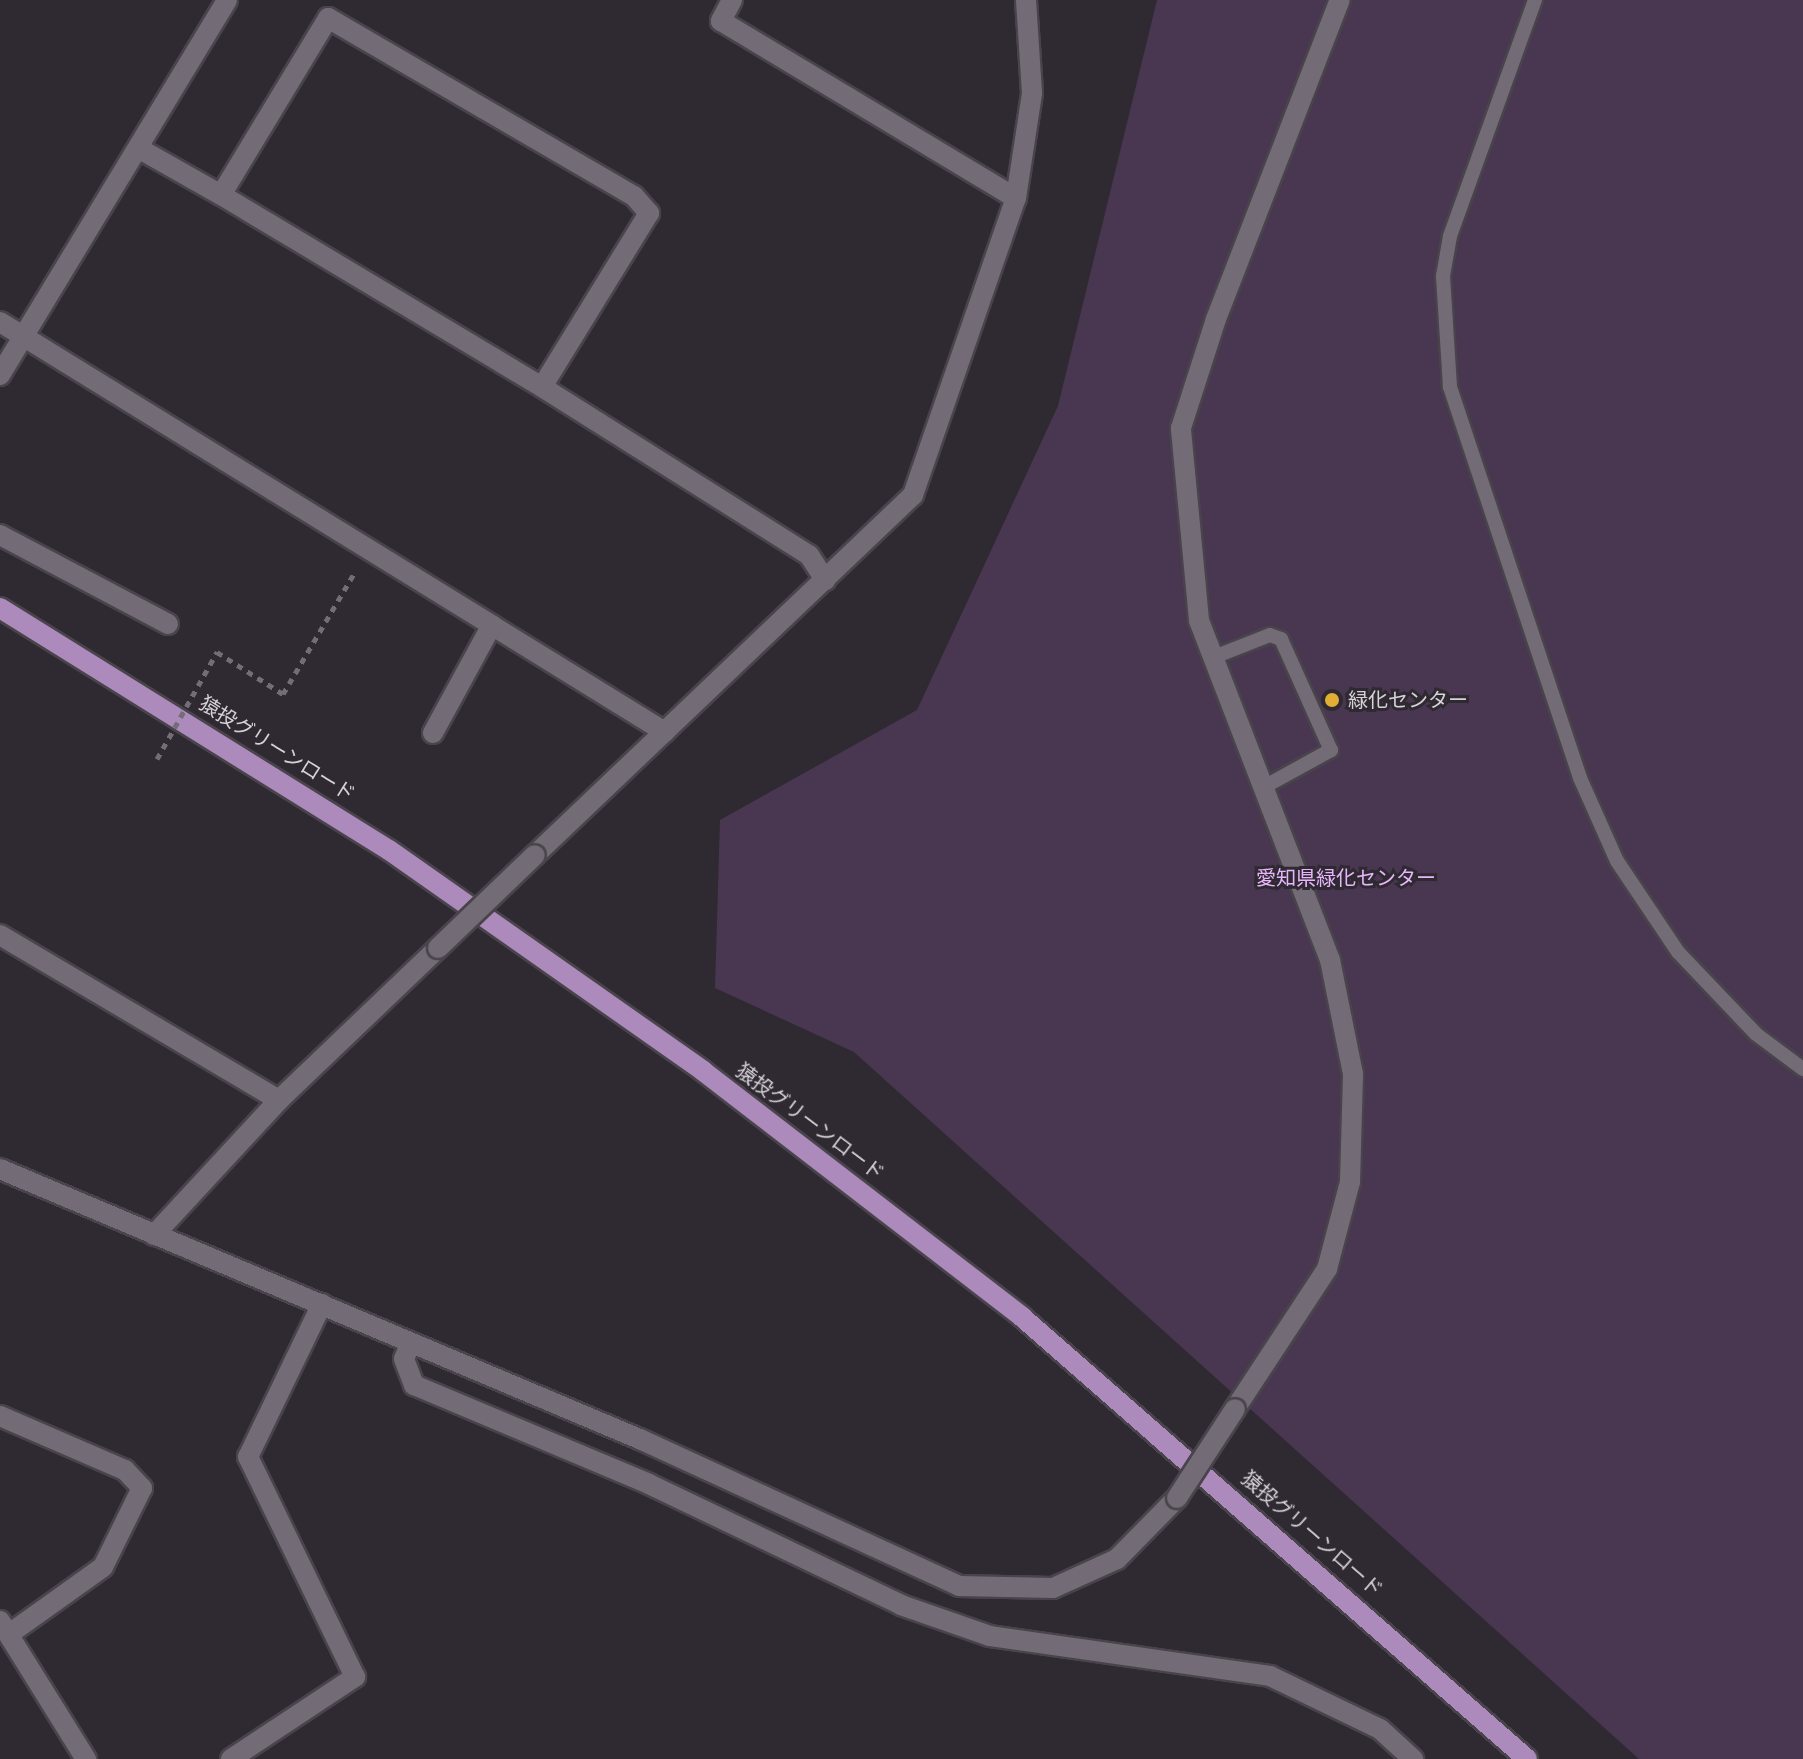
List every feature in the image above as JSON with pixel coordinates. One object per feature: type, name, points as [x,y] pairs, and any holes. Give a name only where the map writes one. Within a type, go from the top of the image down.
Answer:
[{"type":"main road","name":"猿投グリーンロード","points":[[0,608],[389,850],[703,1071],[1022,1317],[1527,1759]]},
{"type":"street","points":[[0,375],[227,0]]},
{"type":"street","points":[[732,0],[721,21],[1016,198]]},
{"type":"street","points":[[154,1235],[279,1100],[913,495],[1016,198],[1032,93],[1026,0]]},
{"type":"street","points":[[0,1169],[322,1304],[959,1586],[1053,1588],[1117,1559],[1177,1498],[1327,1269],[1350,1182],[1353,1074],[1330,960],[1199,620],[1181,428],[1216,319],[1340,0]]},
{"type":"street","points":[[221,195],[328,18],[634,196],[649,213],[542,387]]},
{"type":"street","points":[[138,148],[542,387],[809,555],[825,580]]},
{"type":"street","points":[[0,322],[665,732]]},
{"type":"street","points":[[0,535],[168,624]]},
{"type":"street","points":[[433,733],[492,625]]},
{"type":"street","points":[[0,935],[279,1100]]},
{"type":"street","points":[[231,1759],[355,1677],[248,1457],[322,1304]]},
{"type":"street","points":[[411,1343],[404,1359],[414,1385],[649,1484],[901,1605],[990,1636],[1270,1676],[1380,1729],[1413,1759]]},
{"type":"street","points":[[0,1416],[125,1470],[142,1488],[103,1567],[4,1628],[86,1759]]},
{"type":"lane","points":[[1535,0],[1450,236],[1443,276],[1450,387],[1580,778],[1617,861],[1678,952],[1756,1034],[1803,1069]]},
{"type":"lane","points":[[1214,657],[1270,635],[1281,639],[1331,750],[1264,787]]},
{"type":"path","points":[[157,759],[217,652],[283,694],[369,549]]},
{"type":"green space","name":"愛知県緑化センター","points":[[1157,0],[1803,0],[1803,1759],[1639,1759],[854,1052],[715,988],[720,820],[917,710],[1058,406]]},
{"type":"place","name":"緑化センター","points":[[1332,700]]}]
